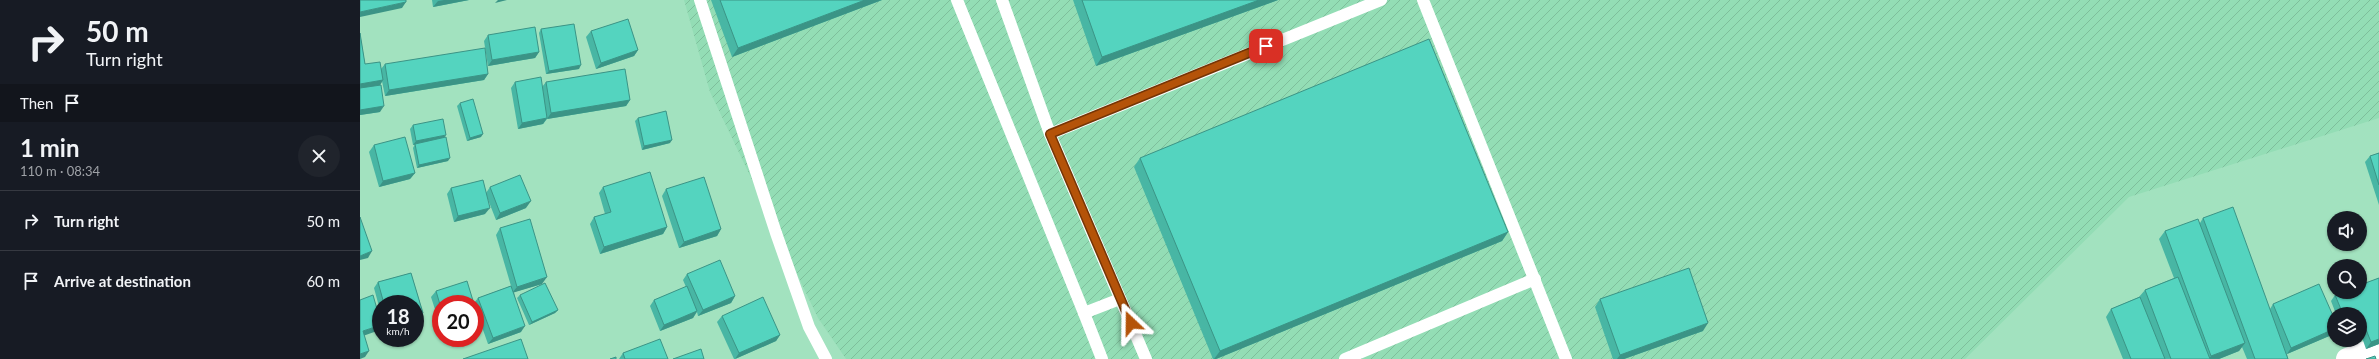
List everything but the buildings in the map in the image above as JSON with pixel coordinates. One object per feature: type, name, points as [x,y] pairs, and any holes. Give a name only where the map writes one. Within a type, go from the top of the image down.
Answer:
[{"type":"street","points":[[2347,359],[2379,347]]},
{"type":"lane","points":[[700,0],[804,313],[809,327],[826,359]]},
{"type":"lane","points":[[957,0],[1102,359]]},
{"type":"lane","points":[[1002,0],[1050,134],[1146,359]]},
{"type":"lane","points":[[1050,134],[1382,0]]},
{"type":"lane","points":[[1423,0],[1566,359]]},
{"type":"lane","points":[[1345,359],[1535,279]]},
{"type":"lane","points":[[1084,313],[1120,299]]},
{"type":"shaded area","points":[[684,0],[2379,0],[2379,118],[2129,197],[1965,359],[846,359],[818,318],[710,92]]},
{"type":"route","points":[[1131,323],[1050,134],[1266,46]]}]
